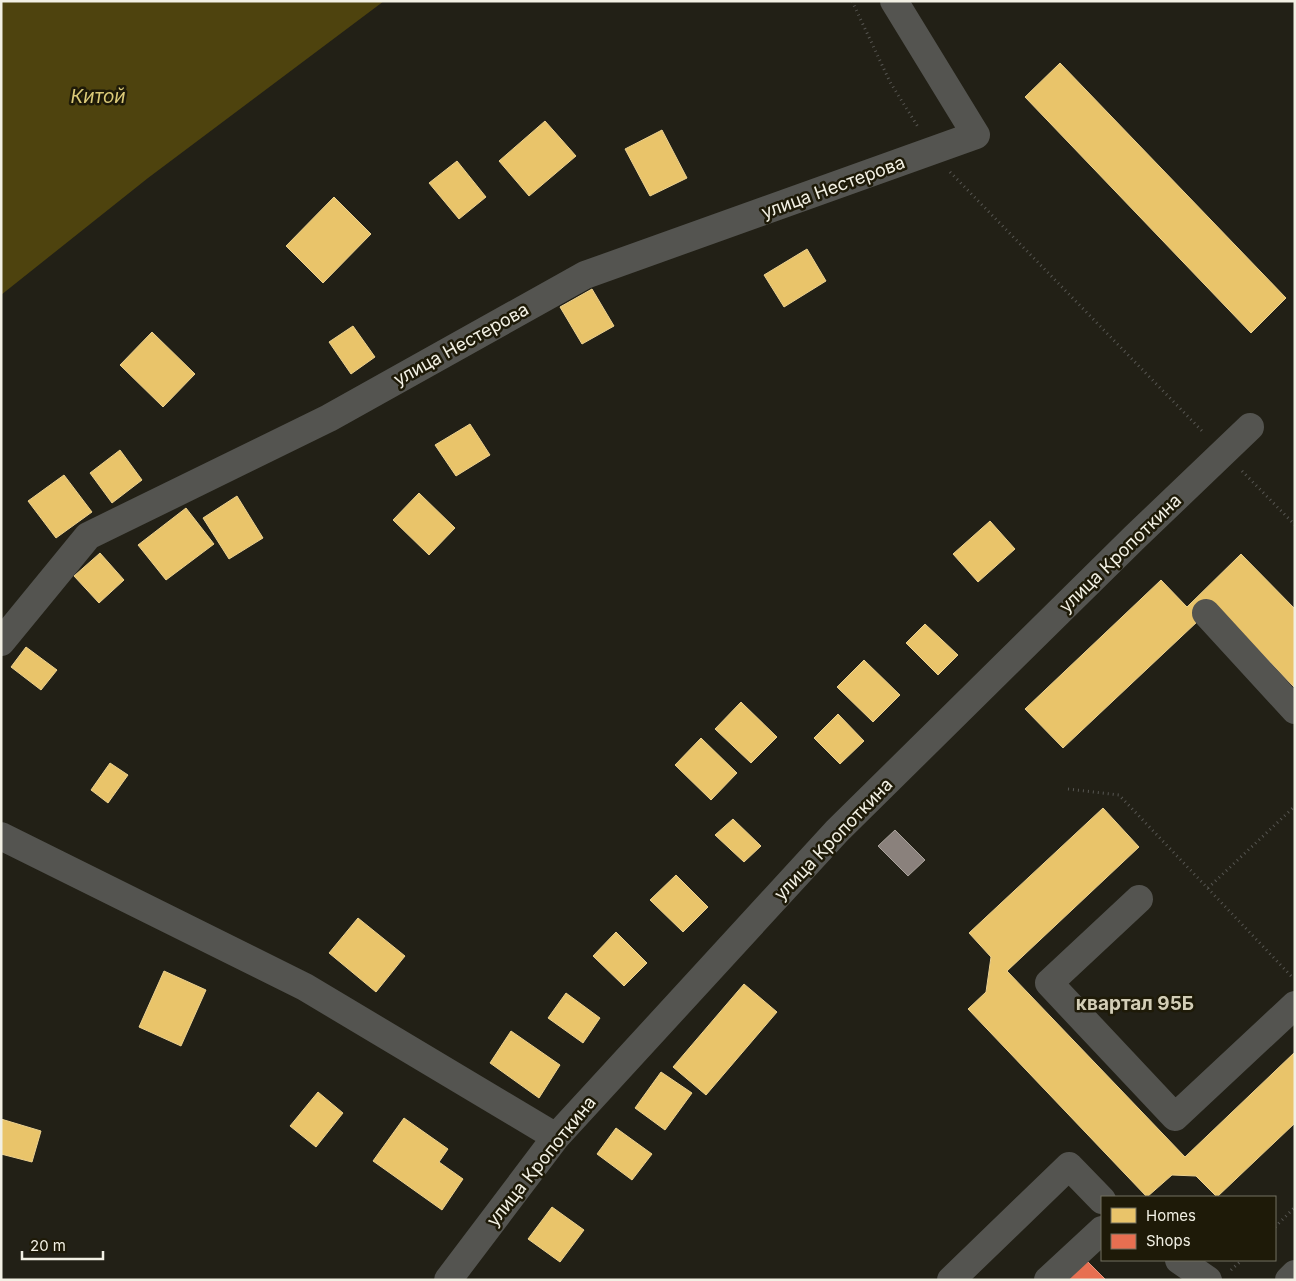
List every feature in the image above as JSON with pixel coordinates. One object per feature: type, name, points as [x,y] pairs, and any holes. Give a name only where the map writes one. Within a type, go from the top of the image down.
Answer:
[{"type":"street","name":"улица Нестерова","points":[[1,642],[88,536],[329,418],[585,275],[976,135],[894,1]]},
{"type":"street","name":"улица Кропоткина","points":[[448,1280],[556,1137],[836,831],[1250,427]]},
{"type":"street","points":[[1206,613],[1295,710]]},
{"type":"street","points":[[1,836],[305,987],[556,1137]]},
{"type":"street","points":[[1139,899],[1049,983],[1175,1116],[1295,1005]]},
{"type":"street","points":[[951,1280],[1069,1166],[1101,1199]]},
{"type":"street","points":[[1048,1280],[1101,1231]]},
{"type":"street","points":[[1180,1261],[1208,1280]]},
{"type":"street","points":[[1289,1280],[1295,1274]]},
{"type":"path","points":[[852,1],[890,82],[939,160],[1295,525]]},
{"type":"path","points":[[1068,789],[1119,795],[1295,980]]},
{"type":"path","points":[[1208,888],[1295,806]]},
{"type":"path","points":[[1276,1226],[1295,1207]]},
{"type":"water","name":"Китой","points":[[1,1],[384,1],[148,178],[1,295]]},
{"type":"building: Homes","points":[[1060,63],[1286,298],[1251,333],[1025,97]]},
{"type":"building: Homes","points":[[545,121],[576,156],[529,196],[499,161]]},
{"type":"building: Homes","points":[[662,130],[687,178],[650,196],[625,149]]},
{"type":"building: Homes","points":[[457,161],[486,197],[459,219],[429,183]]},
{"type":"building: Homes","points":[[334,197],[371,234],[323,283],[286,246]]},
{"type":"building: Homes","points":[[807,249],[826,281],[784,307],[764,275]]},
{"type":"building: Homes","points":[[592,289],[614,326],[582,344],[560,307]]},
{"type":"building: Homes","points":[[353,326],[375,357],[351,374],[329,342]]},
{"type":"building: Homes","points":[[152,332],[195,374],[163,407],[120,365]]},
{"type":"building: Homes","points":[[470,424],[490,455],[456,476],[435,445]]},
{"type":"building: Homes","points":[[120,450],[142,480],[112,503],[90,473]]},
{"type":"building: Homes","points":[[64,475],[92,512],[56,538],[28,501]]},
{"type":"building: Homes","points":[[419,493],[455,528],[429,555],[393,520]]},
{"type":"building: Homes","points":[[237,496],[263,538],[229,559],[203,518]]},
{"type":"building: Homes","points":[[186,508],[214,544],[166,580],[138,545]]},
{"type":"building: Homes","points":[[990,521],[1015,549],[978,582],[953,554]]},
{"type":"building: Homes","points":[[100,553],[124,580],[99,603],[74,576]]},
{"type":"building: Homes","points":[[1241,554],[1295,609],[1295,688],[1215,605],[1063,748],[1025,709],[1161,580],[1187,607]]},
{"type":"building: Homes","points":[[925,624],[958,655],[938,675],[906,643]]},
{"type":"building: Homes","points":[[26,647],[57,670],[41,690],[11,667]]},
{"type":"building: Homes","points":[[864,660],[900,695],[873,722],[837,687]]},
{"type":"building: Homes","points":[[741,702],[777,737],[751,763],[715,729]]},
{"type":"building: Homes","points":[[838,714],[864,741],[840,764],[814,738]]},
{"type":"building: Homes","points":[[701,738],[737,773],[711,800],[675,765]]},
{"type":"building: Homes","points":[[110,763],[128,775],[108,803],[91,790]]},
{"type":"building: Homes","points":[[1103,808],[1139,847],[1007,971],[1185,1157],[1295,1052],[1295,1123],[1218,1196],[1196,1176],[1172,1175],[1146,1196],[968,1009],[986,992],[991,957],[969,933]]},
{"type":"building: Homes","points":[[733,819],[761,846],[744,862],[715,835]]},
{"type":"building: Homes","points":[[676,875],[708,907],[683,932],[650,900]]},
{"type":"building: Homes","points":[[358,918],[405,956],[376,992],[329,953]]},
{"type":"building: Homes","points":[[616,932],[647,963],[624,986],[593,956]]},
{"type":"building: Homes","points":[[164,971],[206,990],[181,1046],[139,1027]]},
{"type":"building: Homes","points":[[744,984],[777,1012],[706,1095],[673,1067]]},
{"type":"building: Homes","points":[[566,993],[600,1018],[583,1043],[548,1018]]},
{"type":"building: Homes","points":[[511,1031],[560,1065],[539,1098],[490,1063]]},
{"type":"building: Homes","points":[[661,1072],[692,1093],[665,1130],[635,1108]]},
{"type":"building: Homes","points":[[318,1092],[343,1113],[316,1147],[290,1126]]},
{"type":"building: Homes","points":[[404,1118],[448,1149],[439,1162],[463,1179],[442,1210],[373,1161]]},
{"type":"building: Homes","points":[[1,1119],[41,1131],[32,1162],[1,1154]]},
{"type":"building: Homes","points":[[616,1128],[652,1154],[632,1180],[597,1154]]},
{"type":"building: Homes","points":[[552,1207],[584,1230],[560,1262],[528,1239]]},
{"type":"building: Shops","points":[[1087,1261],[1106,1280],[1068,1280]]},
{"type":"building: Industry","points":[[895,830],[925,860],[908,876],[878,846]]},
{"type":"district","name":"квартал 95Б","points":[[1135,1003]]}]
